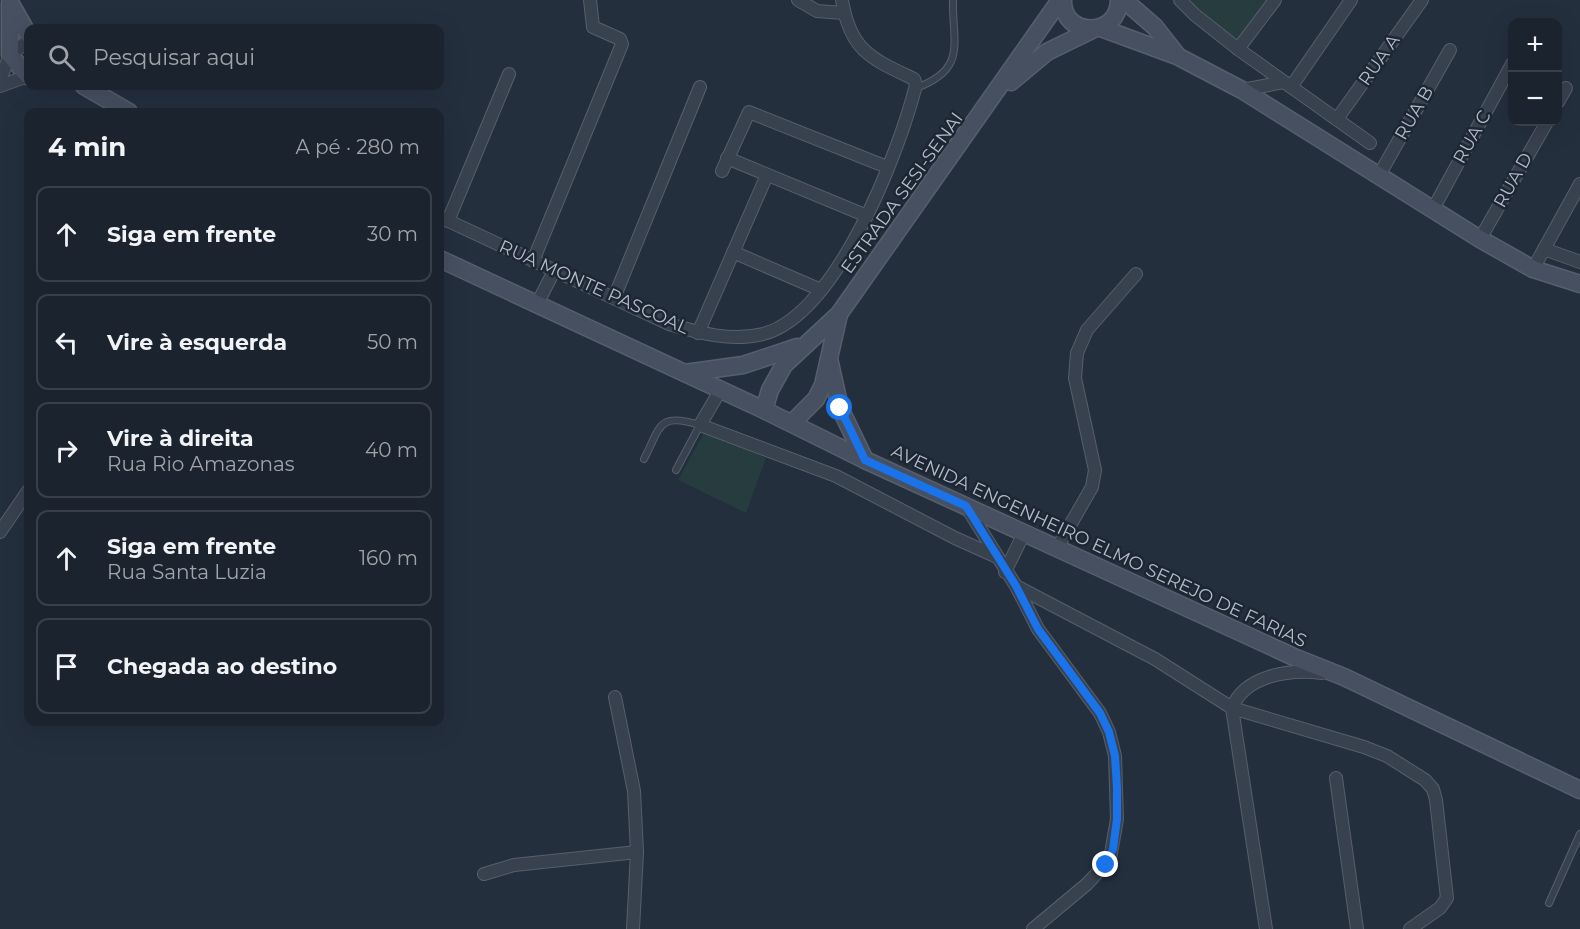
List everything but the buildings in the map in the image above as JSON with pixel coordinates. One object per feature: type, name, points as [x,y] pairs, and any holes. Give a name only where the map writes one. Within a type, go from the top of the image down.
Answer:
[{"type":"main road","points":[[1062,0],[1065,12],[1076,25],[1097,29],[1177,56],[1242,90],[1480,239],[1533,269],[1580,285]]},
{"type":"main road","name":"ESTRADA SESI-SENAI","points":[[764,410],[770,390],[784,365],[838,314],[1062,0]]},
{"type":"main road","points":[[1097,29],[1113,19],[1121,0],[1155,27],[1177,56]]},
{"type":"main road","points":[[9,1],[24,27]]},
{"type":"main road","points":[[9,1],[10,55],[24,71]]},
{"type":"main road","name":"ESTRADA SESI-SENAI","points":[[996,94],[1047,52],[1097,29]]},
{"type":"main road","points":[[91,90],[122,108]]},
{"type":"main road","name":"AVENIDA ENGENHEIRO ELMO SEREJO DE FARIAS","points":[[444,261],[792,423],[865,460],[1283,652],[1338,674],[1580,790]]},
{"type":"main road","name":"ESTRADA SESI-SENAI","points":[[792,423],[819,392],[838,314]]},
{"type":"main road","points":[[685,373],[743,365],[772,357],[809,342]]},
{"type":"main road","points":[[828,353],[840,408],[865,460]]},
{"type":"street","points":[[533,261],[622,44],[620,39],[593,27],[590,0]]},
{"type":"street","points":[[798,0],[817,11],[844,13]]},
{"type":"street","points":[[842,0],[844,13],[864,52],[872,59],[914,79],[916,88]]},
{"type":"street","points":[[1180,0],[1193,14],[1238,49],[1370,143]]},
{"type":"street","points":[[1238,49],[1275,0]]},
{"type":"street","points":[[1242,90],[1288,85],[1351,0]]},
{"type":"street","name":"RUA A","points":[[1337,119],[1422,0]]},
{"type":"street","points":[[0,80],[10,55],[24,44]]},
{"type":"street","name":"RUA B","points":[[1378,177],[1450,50]]},
{"type":"street","name":"RUA C","points":[[1432,211],[1508,71]]},
{"type":"street","points":[[444,219],[509,74]]},
{"type":"street","points":[[0,86],[24,77]]},
{"type":"street","points":[[614,298],[700,87]]},
{"type":"street","name":"RUA MONTE PASCOAL","points":[[444,219],[669,324],[698,333],[729,337],[770,331],[792,320],[821,290],[843,261],[867,216],[916,88]]},
{"type":"street","points":[[1562,94],[1566,88]]},
{"type":"street","points":[[722,171],[748,112],[887,166]]},
{"type":"street","name":"RUA D","points":[[1480,239],[1545,126]]},
{"type":"street","points":[[727,158],[867,216]]},
{"type":"street","points":[[698,333],[767,175]]},
{"type":"street","points":[[1533,269],[1580,184]]},
{"type":"street","points":[[1544,249],[1580,262]]},
{"type":"street","points":[[733,252],[821,290]]},
{"type":"street","points":[[537,304],[554,271]]},
{"type":"street","points":[[1057,548],[1092,487],[1095,470],[1076,378],[1077,353],[1087,330],[1136,274]]},
{"type":"street","points":[[721,390],[700,425],[836,476],[994,556]]},
{"type":"street","points":[[0,532],[24,497]]},
{"type":"street","points":[[966,506],[994,556],[1016,586],[1038,629],[1105,722],[1115,756],[1117,819],[1110,859],[1087,884],[1033,929]]},
{"type":"street","points":[[1005,572],[1024,533]]},
{"type":"street","points":[[1016,586],[1155,659],[1232,708],[1376,752],[1425,780],[1433,789],[1436,800],[1448,898],[1440,908],[1410,929]]},
{"type":"street","points":[[1266,929],[1232,708],[1240,694],[1264,679],[1297,672],[1338,674]]},
{"type":"street","points":[[615,697],[634,791],[637,852],[633,929]]},
{"type":"street","points":[[1336,778],[1357,929]]},
{"type":"street","points":[[484,874],[514,865],[637,852]]},
{"type":"lane","points":[[916,88],[931,82],[948,67],[956,51],[953,0]]},
{"type":"lane","points":[[644,459],[663,424],[669,419],[678,418],[700,425],[676,470]]},
{"type":"lane","points":[[1549,903],[1578,843],[1580,834]]},
{"type":"green space","points":[[1184,0],[1267,0],[1237,42]]},
{"type":"green space","points":[[705,431],[766,458],[746,513],[678,480]]},
{"type":"route","points":[[840,408],[865,460],[966,506],[994,556],[1016,586],[1038,629],[1100,713],[1109,732],[1115,756],[1117,788],[1117,819],[1113,849],[1106,865]]}]
